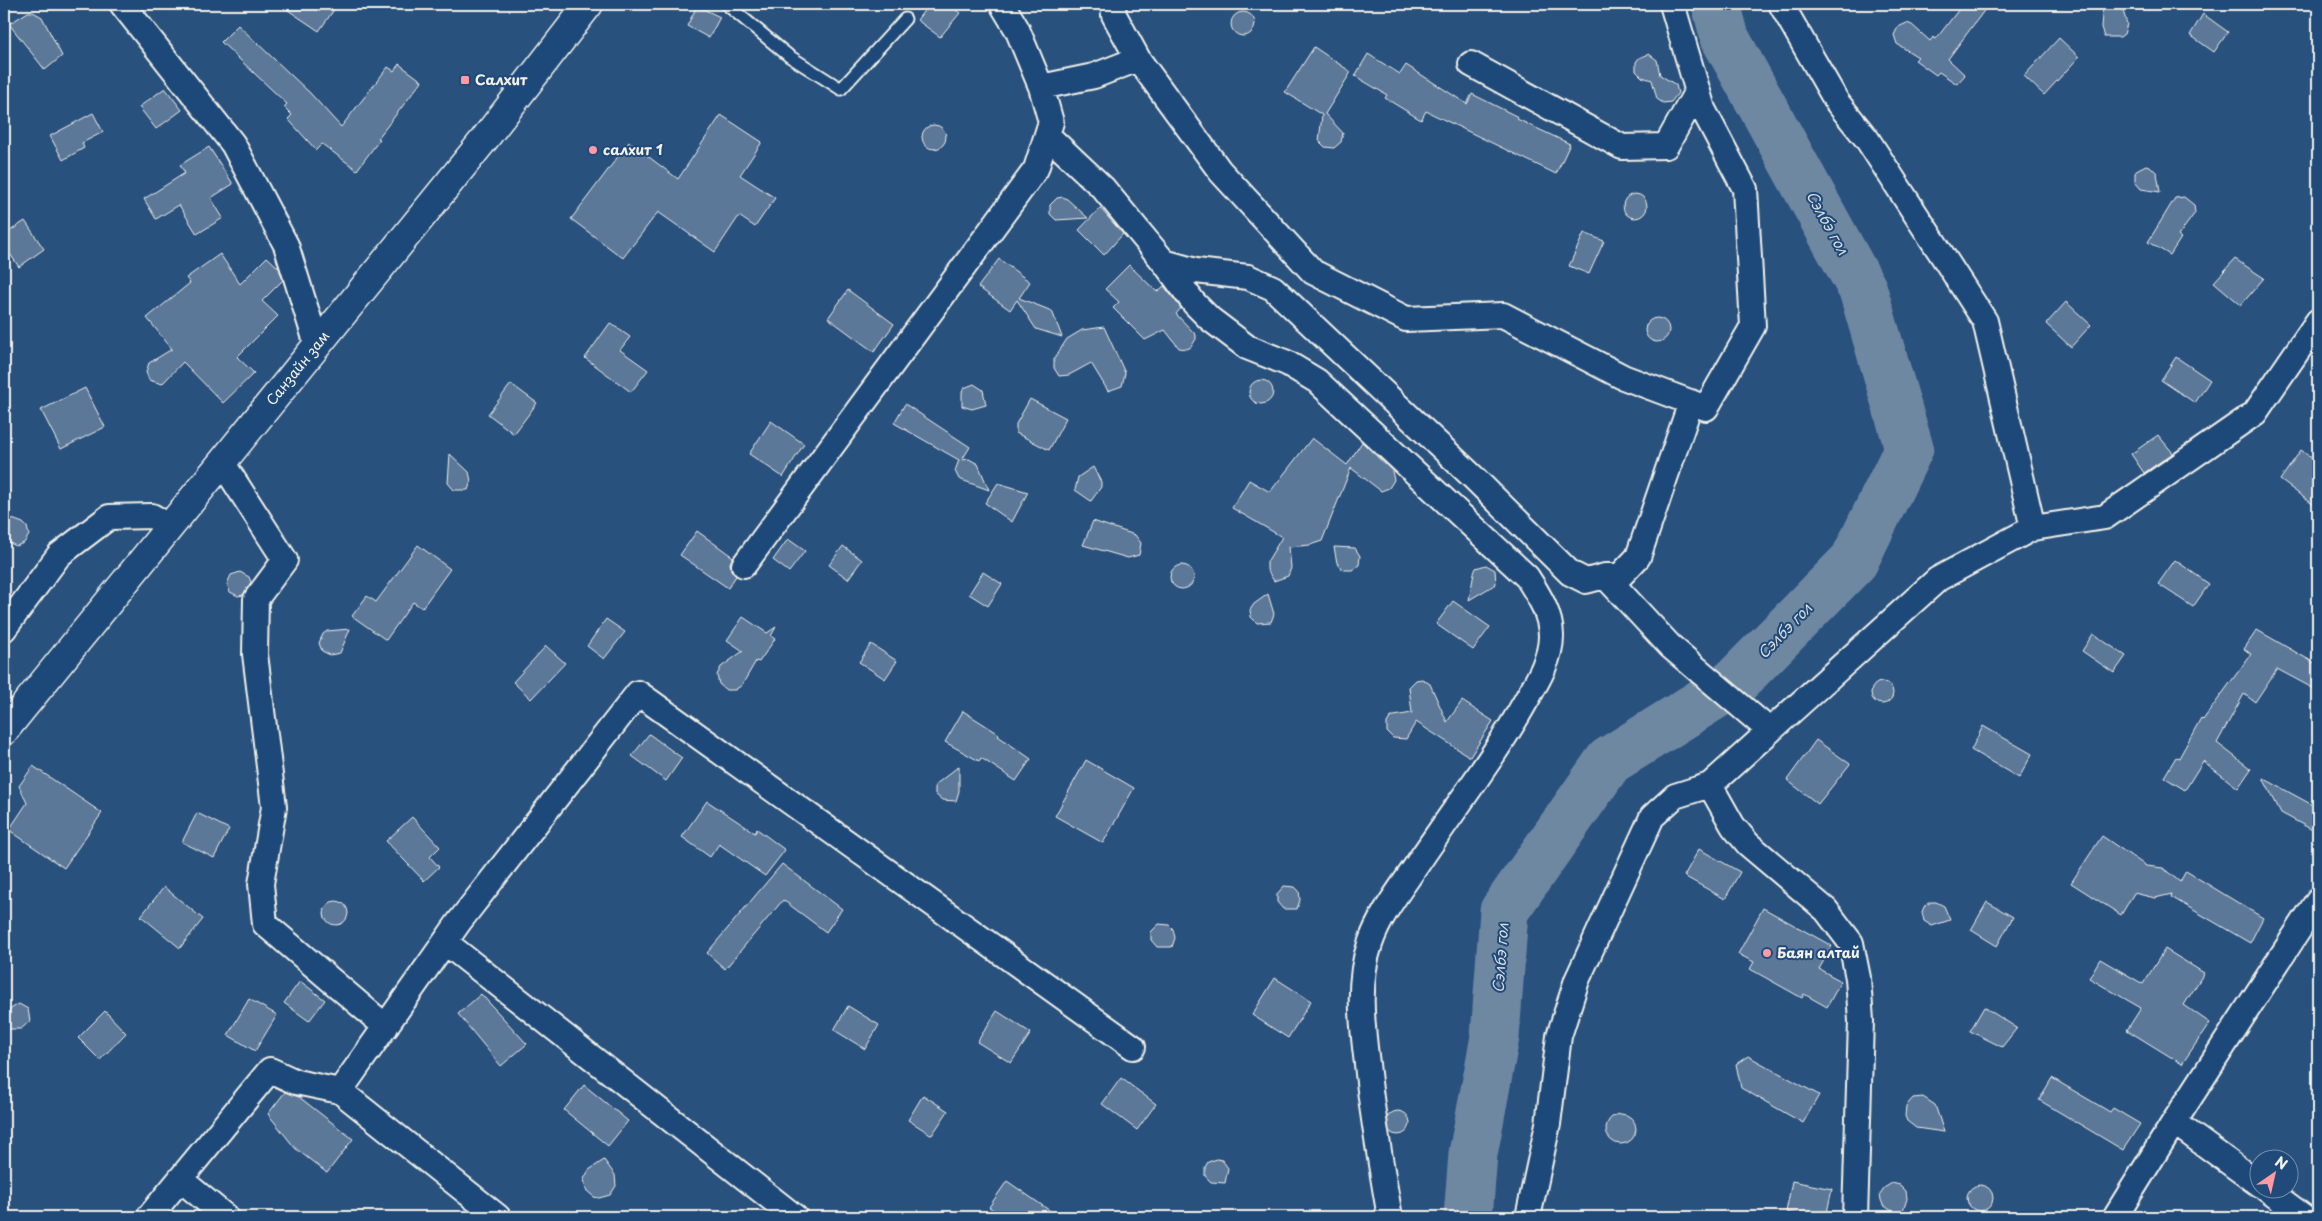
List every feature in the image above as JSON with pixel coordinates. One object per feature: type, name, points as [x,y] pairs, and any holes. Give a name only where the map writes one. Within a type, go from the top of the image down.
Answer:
[{"type":"main road","name":"Санзайн зам","points":[[4,731],[489,133],[589,4]]},
{"type":"street","points":[[122,4],[232,144],[286,245],[317,345]]},
{"type":"street","points":[[744,564],[1036,169],[1051,122],[1042,87],[1017,29],[1002,4]]},
{"type":"street","points":[[1113,4],[1114,15],[1138,59],[1220,171],[1312,272],[1406,319],[1503,315],[1623,377],[1706,408],[1753,326],[1745,189],[1703,109],[1672,4]]},
{"type":"street","points":[[1781,4],[1836,102],[1867,139],[1985,321],[2033,528]]},
{"type":"street","points":[[1042,87],[1094,76],[1138,59]]},
{"type":"street","points":[[1471,64],[1622,147],[1666,146],[1697,91]]},
{"type":"street","points":[[1047,135],[1103,188],[1164,262],[1194,303],[1210,320],[1248,346],[1287,363],[1317,381],[1527,577],[1540,597],[1547,614],[1551,635],[1549,652],[1540,675],[1516,719],[1389,907],[1370,943],[1363,982],[1363,1028],[1372,1111],[1390,1217]]},
{"type":"street","points":[[1164,262],[1196,271],[1248,278],[1273,288],[1473,477],[1570,573],[1586,581],[1605,576],[1620,576],[1638,557],[1691,402]]},
{"type":"street","points":[[1528,1217],[1548,1124],[1559,1036],[1581,972],[1652,817],[1675,796],[1710,785],[1938,579],[2033,528],[2104,517],[2255,412],[2318,321]]},
{"type":"street","points":[[222,462],[285,560],[256,599],[256,654],[274,806],[261,884],[265,924],[386,1027]]},
{"type":"street","points":[[4,629],[58,555],[109,517],[152,516],[169,526]]},
{"type":"street","points":[[1605,576],[1670,646],[1770,731]]},
{"type":"street","points":[[340,1091],[459,922],[638,694],[1133,1047]]},
{"type":"street","points":[[1710,785],[1733,826],[1748,844],[1826,910],[1851,943],[1858,978],[1861,1021],[1855,1217]]},
{"type":"street","points":[[2115,1217],[2174,1122],[2318,900]]},
{"type":"street","points":[[446,942],[795,1217]]},
{"type":"street","points":[[148,1217],[270,1070],[296,1082],[340,1091],[498,1217]]},
{"type":"street","points":[[2174,1122],[2250,1178]]},
{"type":"street","points":[[180,1179],[226,1217]]},
{"type":"street","points":[[2278,1198],[2304,1217]]},
{"type":"lane","points":[[726,4],[789,56],[842,89],[905,19]]},
{"type":"building","points":[[279,4],[338,4],[319,31]]},
{"type":"building","points":[[929,4],[949,4],[960,13],[940,37],[917,20]]},
{"type":"building","points":[[1963,4],[1989,4],[1948,59],[1965,75],[1957,84],[1939,72],[1936,75],[1915,60],[1918,57],[1897,44],[1894,35],[1898,27],[1907,23],[1912,25],[1930,41],[1933,37],[1936,39]]},
{"type":"building","points":[[2103,4],[2121,4],[2127,24],[2124,34],[2120,37],[2104,37],[2101,27]]},
{"type":"building","points":[[697,6],[720,17],[709,38],[687,26]]},
{"type":"building","points":[[28,12],[33,12],[42,17],[62,56],[45,70],[9,24]]},
{"type":"building","points":[[1243,12],[1252,15],[1255,24],[1252,33],[1243,36],[1234,33],[1231,24],[1234,15]]},
{"type":"building","points":[[2203,14],[2228,32],[2214,52],[2190,35]]},
{"type":"building","points":[[238,25],[310,93],[341,127],[388,67],[394,71],[399,64],[422,81],[378,138],[380,139],[357,170],[322,144],[316,150],[288,119],[292,115],[284,107],[287,104],[221,42]]},
{"type":"building","points":[[2059,38],[2079,57],[2044,95],[2024,76]]},
{"type":"building","points":[[1314,47],[1351,72],[1325,114],[1343,133],[1341,142],[1334,148],[1325,147],[1319,141],[1322,115],[1285,92]]},
{"type":"building","points":[[1368,54],[1400,74],[1406,65],[1467,104],[1472,94],[1518,117],[1517,119],[1570,144],[1556,174],[1426,111],[1421,120],[1385,98],[1387,95],[1355,76]]},
{"type":"building","points":[[1649,54],[1657,60],[1660,75],[1676,85],[1678,93],[1671,102],[1663,103],[1657,99],[1652,80],[1642,77],[1636,71],[1636,62],[1639,58]]},
{"type":"building","points":[[165,88],[182,110],[156,129],[139,107]]},
{"type":"building","points":[[93,113],[103,132],[82,143],[84,148],[63,160],[50,136]]},
{"type":"building","points":[[721,115],[762,142],[740,175],[775,198],[755,227],[739,216],[715,252],[658,212],[623,258],[571,219],[629,142],[678,179]]},
{"type":"building","points":[[934,125],[943,128],[946,137],[943,146],[934,149],[925,146],[922,137],[925,128]]},
{"type":"building","points":[[209,147],[233,184],[211,198],[223,218],[197,234],[179,205],[156,219],[144,199],[185,173],[180,165]]},
{"type":"building","points":[[2146,165],[2150,166],[2157,173],[2160,192],[2141,189],[2135,182],[2135,173]]},
{"type":"building","points":[[1635,194],[1644,197],[1647,206],[1644,215],[1635,218],[1626,215],[1623,206],[1626,197]]},
{"type":"building","points":[[1063,197],[1088,218],[1056,220],[1050,214],[1050,205],[1057,198]]},
{"type":"building","points":[[2184,197],[2194,205],[2195,213],[2178,236],[2181,238],[2170,255],[2148,242],[2175,198]]},
{"type":"building","points":[[1100,208],[1123,234],[1104,255],[1079,230]]},
{"type":"building","points":[[25,221],[44,249],[19,267],[4,245],[4,235]]},
{"type":"building","points":[[1584,233],[1604,241],[1589,274],[1569,266]]},
{"type":"building","points":[[220,254],[240,284],[267,257],[279,268],[283,280],[262,301],[278,316],[237,357],[254,373],[223,403],[183,362],[162,384],[149,380],[146,372],[149,363],[172,349],[147,318],[190,283],[186,278]]},
{"type":"building","points":[[999,259],[1030,282],[1019,298],[1052,311],[1062,337],[1036,329],[1017,300],[1010,310],[978,287]]},
{"type":"building","points":[[2235,259],[2264,278],[2241,305],[2214,282]]},
{"type":"building","points":[[1129,265],[1157,292],[1164,286],[1181,308],[1176,314],[1196,335],[1196,339],[1191,347],[1187,349],[1179,348],[1165,330],[1145,340],[1113,308],[1119,302],[1105,289]]},
{"type":"building","points":[[848,290],[894,324],[874,352],[828,318]]},
{"type":"building","points":[[2066,302],[2091,325],[2071,347],[2046,324]]},
{"type":"building","points":[[1657,318],[1666,321],[1669,330],[1666,339],[1657,342],[1648,339],[1645,330],[1648,321]]},
{"type":"building","points":[[610,323],[630,337],[620,350],[648,370],[631,392],[585,358]]},
{"type":"building","points":[[1104,327],[1125,373],[1122,386],[1108,391],[1091,363],[1069,375],[1059,376],[1054,368],[1054,359],[1067,339],[1082,330]]},
{"type":"building","points":[[2176,357],[2210,380],[2195,403],[2161,380]]},
{"type":"building","points":[[1261,380],[1270,383],[1273,392],[1270,401],[1261,404],[1252,401],[1249,392],[1252,383]]},
{"type":"building","points":[[511,384],[537,403],[514,434],[488,414]]},
{"type":"building","points":[[974,384],[983,390],[986,405],[972,409],[962,406],[962,392],[964,388]]},
{"type":"building","points":[[85,388],[105,427],[61,449],[41,410]]},
{"type":"building","points":[[1030,399],[1066,418],[1049,450],[1016,433],[1016,424]]},
{"type":"building","points":[[905,404],[970,447],[962,460],[969,459],[978,464],[989,490],[959,479],[955,471],[959,460],[894,423]]},
{"type":"building","points":[[771,421],[804,444],[783,477],[749,454]]},
{"type":"building","points":[[2158,435],[2173,453],[2144,473],[2131,454]]},
{"type":"building","points":[[1312,438],[1347,465],[1362,442],[1392,471],[1394,480],[1389,488],[1381,491],[1351,468],[1322,541],[1310,545],[1289,547],[1291,568],[1288,576],[1274,581],[1267,570],[1267,562],[1282,537],[1232,508],[1249,480],[1270,492]]},
{"type":"building","points":[[2301,450],[2318,463],[2318,508],[2280,480]]},
{"type":"building","points":[[450,454],[469,472],[471,481],[468,490],[454,490],[448,483]]},
{"type":"building","points":[[1093,467],[1101,482],[1101,487],[1091,501],[1075,490],[1078,477]]},
{"type":"building","points":[[998,483],[1028,492],[1012,522],[985,503]]},
{"type":"building","points":[[4,516],[23,523],[27,527],[29,535],[24,543],[16,546],[8,542],[4,530]]},
{"type":"building","points":[[1093,521],[1135,535],[1141,543],[1139,555],[1128,558],[1083,545]]},
{"type":"building","points":[[697,531],[733,557],[730,563],[731,570],[736,576],[728,588],[680,555]]},
{"type":"building","points":[[788,539],[805,551],[789,572],[773,560]]},
{"type":"building","points":[[418,545],[450,569],[422,608],[413,602],[386,640],[352,616],[367,596],[376,602]]},
{"type":"building","points":[[843,546],[862,560],[848,579],[829,565]]},
{"type":"building","points":[[1334,547],[1355,548],[1360,556],[1359,565],[1352,570],[1343,570],[1337,563]]},
{"type":"building","points":[[2175,560],[2209,584],[2193,607],[2158,584]]},
{"type":"building","points":[[1182,565],[1191,568],[1194,577],[1191,586],[1182,589],[1173,586],[1170,577],[1173,568]]},
{"type":"building","points":[[1486,565],[1495,570],[1496,584],[1469,600],[1476,568]]},
{"type":"building","points":[[240,572],[249,577],[251,582],[243,595],[238,596],[230,592],[227,584],[231,575]]},
{"type":"building","points":[[983,572],[1002,584],[988,606],[969,594]]},
{"type":"building","points":[[1268,594],[1274,614],[1271,622],[1257,623],[1251,617],[1250,610],[1254,604]]},
{"type":"building","points":[[1453,601],[1490,627],[1473,650],[1436,624]]},
{"type":"building","points":[[743,617],[767,633],[776,627],[771,636],[775,639],[759,662],[756,661],[742,685],[735,690],[726,690],[719,684],[717,675],[721,667],[743,651],[727,640]]},
{"type":"building","points":[[606,619],[625,632],[604,659],[587,646]]},
{"type":"building","points":[[350,629],[340,653],[330,655],[322,651],[319,643],[323,634],[327,631]]},
{"type":"building","points":[[2257,630],[2318,665],[2318,691],[2277,669],[2255,702],[2244,694],[2217,743],[2251,769],[2238,788],[2203,761],[2185,790],[2164,777],[2176,757],[2179,758],[2201,718],[2203,720],[2251,654],[2244,649]]},
{"type":"building","points":[[2093,634],[2126,656],[2114,673],[2082,651]]},
{"type":"building","points":[[871,644],[897,661],[885,679],[859,662]]},
{"type":"building","points":[[546,646],[565,663],[531,699],[513,682]]},
{"type":"building","points":[[1422,679],[1430,684],[1447,722],[1462,701],[1493,721],[1470,757],[1416,722],[1406,739],[1393,738],[1387,732],[1387,723],[1390,718],[1412,713],[1409,687],[1416,680]]},
{"type":"building","points":[[1882,682],[1890,685],[1893,693],[1890,701],[1882,704],[1874,701],[1871,693],[1874,685]]},
{"type":"building","points":[[963,711],[999,734],[998,736],[1031,759],[1016,781],[981,758],[979,761],[945,742]]},
{"type":"building","points":[[1983,726],[2032,754],[2019,778],[1971,750]]},
{"type":"building","points":[[649,734],[682,758],[666,781],[632,756]]},
{"type":"building","points":[[1816,740],[1850,764],[1818,804],[1787,780]]},
{"type":"building","points":[[1086,760],[1134,788],[1103,843],[1055,816]]},
{"type":"building","points":[[33,766],[102,813],[64,868],[9,830],[27,803],[19,786]]},
{"type":"building","points":[[959,766],[959,791],[956,801],[942,800],[935,794],[935,785]]},
{"type":"building","points":[[2263,778],[2318,808],[2318,833],[2281,813]]},
{"type":"building","points":[[707,801],[755,833],[757,829],[785,850],[765,876],[719,844],[710,857],[682,837]]},
{"type":"building","points":[[197,813],[229,829],[214,858],[182,842]]},
{"type":"building","points":[[412,817],[440,847],[430,857],[439,867],[424,881],[386,841]]},
{"type":"building","points":[[2102,836],[2146,866],[2163,868],[2180,882],[2186,871],[2263,918],[2250,943],[2171,897],[2172,894],[2155,898],[2134,893],[2121,915],[2071,883]]},
{"type":"building","points":[[1699,849],[1740,872],[1725,899],[1684,876]]},
{"type":"building","points":[[782,864],[842,909],[826,932],[783,900],[725,969],[707,953]]},
{"type":"building","points":[[1284,886],[1295,887],[1299,891],[1300,900],[1297,909],[1283,909],[1277,902],[1277,894]]},
{"type":"building","points":[[164,887],[203,919],[180,948],[141,916]]},
{"type":"building","points":[[336,901],[345,904],[348,913],[345,922],[336,925],[327,922],[324,913],[327,904]]},
{"type":"building","points":[[1931,902],[1944,906],[1950,920],[1932,926],[1924,921],[1922,912],[1924,907]]},
{"type":"building","points":[[1987,902],[2013,917],[1997,946],[1971,930]]},
{"type":"building","points":[[1763,908],[1832,946],[1819,969],[1841,981],[1827,1007],[1804,994],[1802,998],[1750,969],[1754,962],[1738,954]]},
{"type":"building","points":[[1159,924],[1169,925],[1173,929],[1175,938],[1172,947],[1157,947],[1151,940],[1151,932]]},
{"type":"building","points":[[2165,949],[2204,973],[2184,1005],[2210,1023],[2182,1064],[2127,1030],[2141,1008],[2089,978],[2100,959],[2143,984]]},
{"type":"building","points":[[1275,978],[1311,1001],[1288,1038],[1252,1015]]},
{"type":"building","points":[[300,981],[325,1000],[309,1021],[284,1003]]},
{"type":"building","points":[[481,994],[527,1044],[501,1066],[458,1014]]},
{"type":"building","points":[[249,999],[277,1015],[255,1051],[228,1035]]},
{"type":"building","points":[[19,1004],[28,1009],[30,1021],[21,1029],[5,1029],[7,1011]]},
{"type":"building","points":[[848,1006],[879,1025],[865,1049],[834,1030]]},
{"type":"building","points":[[1984,1007],[2017,1028],[2002,1047],[1970,1031]]},
{"type":"building","points":[[105,1011],[126,1033],[100,1060],[78,1038]]},
{"type":"building","points":[[997,1011],[1031,1033],[1011,1063],[977,1042]]},
{"type":"building","points":[[1748,1056],[1819,1095],[1803,1123],[1741,1088],[1736,1064]]},
{"type":"building","points":[[1121,1078],[1156,1104],[1137,1130],[1102,1104]]},
{"type":"building","points":[[2052,1078],[2110,1112],[2113,1108],[2140,1124],[2123,1150],[2039,1100]]},
{"type":"building","points":[[584,1085],[628,1121],[608,1146],[564,1110]]},
{"type":"building","points":[[285,1092],[299,1097],[353,1139],[327,1173],[295,1148],[268,1114]]},
{"type":"building","points":[[923,1095],[948,1111],[932,1135],[908,1120]]},
{"type":"building","points":[[1923,1097],[1935,1105],[1944,1132],[1916,1128],[1907,1121],[1905,1116],[1906,1106],[1913,1098]]},
{"type":"building","points":[[1398,1111],[1406,1115],[1410,1123],[1406,1131],[1398,1135],[1390,1131],[1386,1123],[1390,1115]]},
{"type":"building","points":[[1621,1114],[1632,1118],[1636,1129],[1632,1140],[1621,1144],[1610,1140],[1606,1129],[1610,1118]]},
{"type":"building","points":[[1217,1159],[1222,1160],[1228,1168],[1225,1183],[1211,1182],[1205,1176],[1205,1167],[1208,1162]]},
{"type":"building","points":[[604,1160],[615,1175],[616,1186],[610,1195],[599,1198],[594,1197],[586,1190],[584,1179],[589,1170]]},
{"type":"building","points":[[1007,1181],[1059,1217],[1003,1217],[989,1207]]},
{"type":"building","points":[[1792,1181],[1832,1189],[1826,1217],[1813,1217],[1786,1212]]},
{"type":"building","points":[[1892,1183],[1900,1185],[1906,1191],[1907,1199],[1901,1217],[1883,1205],[1881,1200],[1880,1194],[1884,1188]]},
{"type":"building","points":[[1980,1185],[1989,1189],[1993,1198],[1989,1207],[1980,1211],[1971,1207],[1967,1198],[1971,1189]]},
{"type":"waterway","name":"Сэлбэ гол","points":[[1468,1217],[1473,1154],[1495,1037],[1504,911],[1609,761],[1734,683],[1854,561],[1909,448],[1863,290],[1725,38],[1716,4]]},
{"type":"place","name":"Салхит","points":[[465,80]]},
{"type":"place","name":"салхит 1","points":[[593,150]]},
{"type":"place","name":"Баян алтай","points":[[1767,953]]}]
